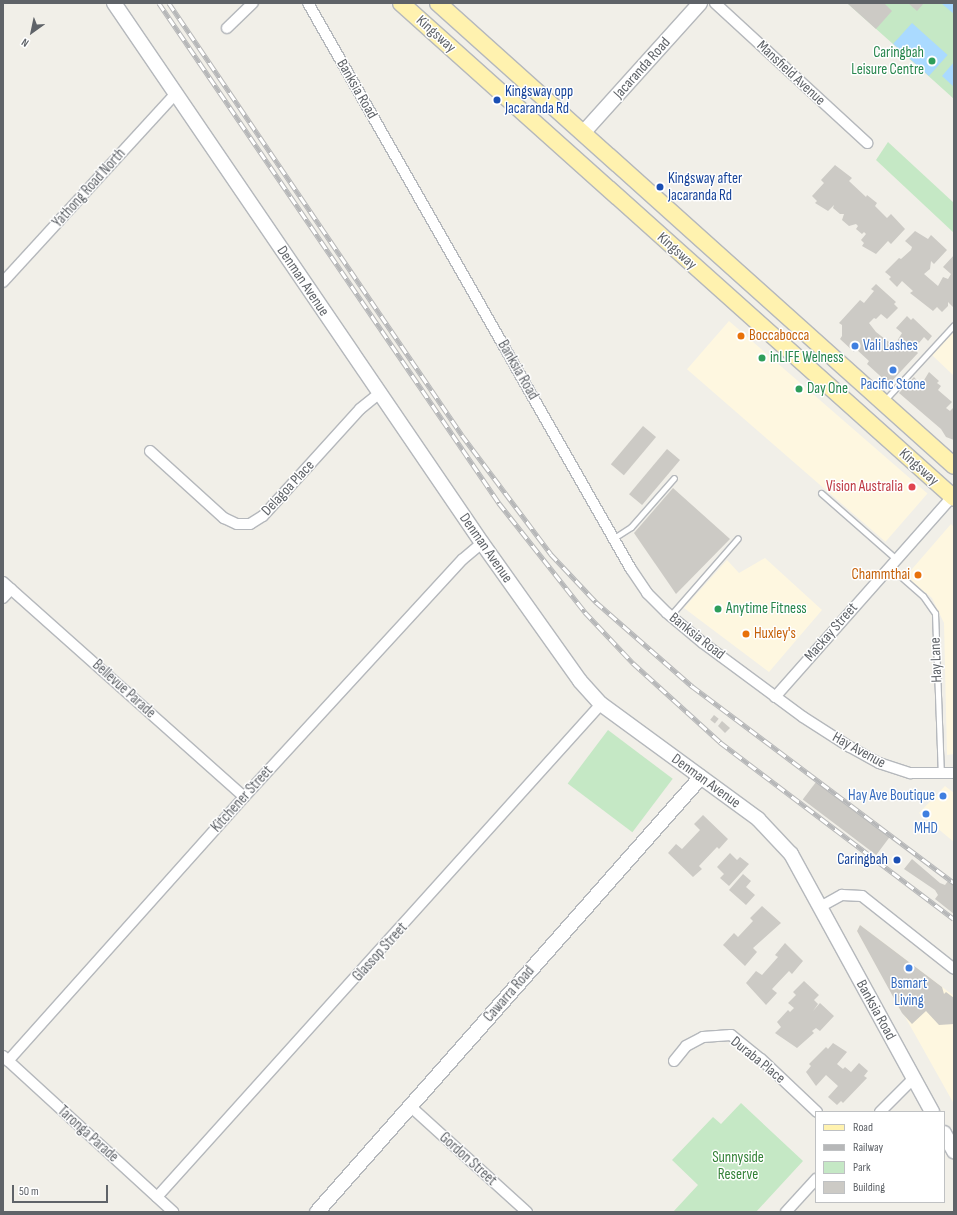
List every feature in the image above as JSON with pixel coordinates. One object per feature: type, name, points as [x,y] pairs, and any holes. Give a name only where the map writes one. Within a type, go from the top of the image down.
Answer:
[{"type":"main road","name":"Kingsway","points":[[401,3],[954,496]]},
{"type":"main road","name":"Kingsway","points":[[438,3],[954,466]]},
{"type":"main road","points":[[568,152],[583,134]]},
{"type":"street","name":"Denman Avenue","points":[[114,3],[482,543],[580,681],[601,704],[758,819],[777,836],[798,867],[820,907]]},
{"type":"street","points":[[227,28],[253,3]]},
{"type":"street","name":"Banksia Road","points":[[308,3],[631,570],[647,593],[670,616],[775,696]]},
{"type":"street","name":"Jacaranda Road","points":[[583,134],[700,3]]},
{"type":"street","name":"Mansfield Avenue","points":[[715,3],[867,143]]},
{"type":"street","name":"Yathong Road North","points":[[3,282],[176,93]]},
{"type":"street","name":"Delagoa Place","points":[[150,451],[224,518],[237,524],[250,524],[263,516],[360,409],[380,393]]},
{"type":"street","name":"Mackay Street","points":[[775,696],[954,496]]},
{"type":"street","name":"Kitchener Street","points":[[6,1059],[463,559],[482,543]]},
{"type":"street","name":"Bellevue Parade","points":[[3,582],[244,797]]},
{"type":"street","points":[[3,598],[11,589]]},
{"type":"street","name":"Hay Avenue","points":[[775,696],[879,763],[910,773],[954,773]]},
{"type":"street","name":"Glassop Street","points":[[157,1197],[601,704]]},
{"type":"street","name":"Cawarra Road","points":[[317,1212],[701,777]]},
{"type":"street","points":[[820,907],[842,895],[862,896],[954,969]]},
{"type":"street","name":"Banksia Road","points":[[820,907],[931,1111]]},
{"type":"street","name":"Duraba Place","points":[[674,1061],[686,1046],[703,1037],[731,1035],[761,1059],[816,1111]]},
{"type":"street","name":"Taronga Parade","points":[[6,1059],[173,1212]]},
{"type":"street","points":[[881,1111],[914,1078]]},
{"type":"street","name":"Gordon Street","points":[[410,1106],[527,1212]]},
{"type":"street","points":[[945,1135],[954,1151]]},
{"type":"street","points":[[786,1212],[815,1180]]},
{"type":"lane","points":[[882,403],[954,325]]},
{"type":"lane","points":[[614,538],[631,527],[674,478]]},
{"type":"lane","name":"Hay Lane","points":[[821,494],[893,563],[924,596],[935,613],[941,774]]},
{"type":"lane","points":[[670,616],[738,538]]},
{"type":"shaded area","points":[[729,321],[927,494],[886,542],[687,369]]},
{"type":"shaded area","points":[[954,332],[954,376],[932,355]]},
{"type":"shaded area","points":[[951,524],[954,527],[954,754],[947,755],[944,623],[932,598],[906,576]]},
{"type":"shaded area","points":[[765,558],[822,610],[769,672],[684,608],[727,560],[739,573]]},
{"type":"shaded area","points":[[945,786],[954,793],[954,842],[919,813]]},
{"type":"shaded area","points":[[860,925],[954,996],[954,1104],[857,931]]},
{"type":"green space","name":"Caringbah Leisure Centre","points":[[847,3],[954,3],[954,99],[893,44]]},
{"type":"green space","points":[[888,142],[954,203],[954,233],[876,160]]},
{"type":"green space","points":[[608,730],[673,779],[632,832],[568,784]]},
{"type":"green space","name":"Sunnyside Reserve","points":[[741,1103],[803,1161],[756,1212],[673,1212],[698,1185],[672,1160],[713,1117],[721,1124]]},
{"type":"water","points":[[941,3],[954,3],[954,14]]},
{"type":"water","points":[[912,23],[948,55],[929,76],[893,44]]},
{"type":"water","points":[[954,62],[954,87],[942,76]]},
{"type":"building","points":[[847,3],[884,3],[892,11],[876,29]]},
{"type":"building","points":[[908,3],[924,3],[917,11]]},
{"type":"building","points":[[835,165],[852,178],[849,181],[866,197],[867,195],[877,203],[875,206],[887,218],[891,214],[905,229],[891,244],[888,241],[876,254],[862,246],[864,243],[861,240],[866,234],[864,232],[862,234],[856,229],[858,226],[856,224],[849,226],[842,220],[844,214],[840,214],[833,208],[834,205],[828,211],[815,203],[817,201],[812,196],[824,183],[821,180]]},
{"type":"building","points":[[915,231],[928,239],[931,235],[947,250],[934,264],[931,261],[930,269],[924,274],[938,286],[943,277],[948,279],[951,274],[943,267],[954,255],[954,308],[948,302],[948,306],[942,312],[937,307],[933,311],[910,293],[913,291],[902,281],[897,287],[889,279],[891,277],[885,272],[899,258],[901,259],[911,250],[912,247],[905,241]]},
{"type":"building","points":[[876,284],[896,302],[894,304],[898,308],[887,319],[881,314],[869,323],[876,332],[894,346],[902,333],[896,328],[907,316],[911,320],[913,318],[932,336],[928,341],[924,337],[914,349],[918,353],[889,384],[867,364],[869,361],[856,349],[854,352],[840,339],[842,336],[842,325],[839,323],[860,300],[864,303],[874,291],[871,289]]},
{"type":"building","points":[[929,372],[939,381],[937,383],[941,386],[938,390],[952,402],[946,408],[950,411],[954,407],[954,440],[946,437],[941,429],[899,393],[914,377],[921,385]]},
{"type":"building","points":[[643,426],[656,437],[624,475],[611,464]]},
{"type":"building","points":[[667,449],[680,460],[642,505],[629,494]]},
{"type":"building","points":[[673,488],[730,539],[676,594],[634,533]]},
{"type":"building","points":[[714,715],[719,719],[715,723],[710,720]]},
{"type":"building","points":[[722,721],[730,728],[725,733],[718,726]]},
{"type":"building","points":[[816,782],[889,837],[876,855],[803,800]]},
{"type":"building","points":[[703,815],[728,839],[719,849],[717,847],[699,866],[702,869],[693,877],[668,853],[676,844],[682,849],[700,830],[694,824]]},
{"type":"building","points":[[730,853],[737,860],[740,857],[749,864],[729,886],[720,878],[724,874],[717,867]]},
{"type":"building","points":[[912,859],[940,883],[945,885],[948,881],[954,886],[954,914],[935,899],[938,895],[935,890],[904,869]]},
{"type":"building","points":[[743,874],[751,881],[746,887],[755,895],[746,905],[729,890]]},
{"type":"building","points":[[762,906],[781,923],[753,948],[757,952],[745,966],[723,945],[734,933],[738,937],[753,921],[750,918]]},
{"type":"building","points":[[860,925],[942,987],[944,994],[946,992],[954,998],[954,1024],[939,1025],[926,1011],[912,1024],[902,1013],[857,931]]},
{"type":"building","points":[[785,943],[803,961],[792,974],[789,971],[772,989],[777,993],[766,1005],[746,983],[756,971],[762,975],[778,957],[775,955]]},
{"type":"building","points":[[804,981],[819,995],[814,1000],[818,1004],[813,1011],[820,1003],[834,1016],[820,1031],[816,1028],[812,1031],[814,1033],[797,1048],[775,1033],[781,1027],[777,1022],[788,1010],[790,1012],[794,1008],[788,1003],[796,995],[793,992]]},
{"type":"building","points":[[833,1043],[847,1052],[837,1064],[843,1069],[845,1067],[851,1072],[859,1063],[868,1071],[864,1076],[867,1078],[843,1103],[841,1101],[837,1105],[828,1097],[838,1086],[826,1075],[816,1086],[806,1072],[811,1066],[809,1064],[826,1047],[828,1049]]},
{"type":"railway","points":[[159,3],[499,503],[585,612],[633,663],[720,742],[954,919]]},
{"type":"railway","points":[[169,3],[462,435],[551,554],[596,602],[692,686],[954,883]]},
{"type":"place","name":"Caringbah Leisure Centre","points":[[932,61]]},
{"type":"place","name":"Kingsway opp Jacaranda Rd","points":[[497,100]]},
{"type":"place","name":"Kingsway after Jacaranda Rd","points":[[660,187]]},
{"type":"place","name":"Boccabocca","points":[[741,336]]},
{"type":"place","name":"Vali Lashes","points":[[855,346]]},
{"type":"place","name":"inLIFE Welness","points":[[762,358]]},
{"type":"place","name":"Pacific Stone","points":[[893,370]]},
{"type":"place","name":"Day One","points":[[799,389]]},
{"type":"place","name":"Vision Australia","points":[[912,487]]},
{"type":"place","name":"Chammthai","points":[[918,575]]},
{"type":"place","name":"Anytime Fitness","points":[[718,609]]},
{"type":"place","name":"Huxley's","points":[[746,634]]},
{"type":"place","name":"Hay Ave Boutique","points":[[943,796]]},
{"type":"place","name":"MHD","points":[[926,814]]},
{"type":"place","name":"Caringbah","points":[[897,860]]},
{"type":"place","name":"Bsmart Living","points":[[909,968]]}]
